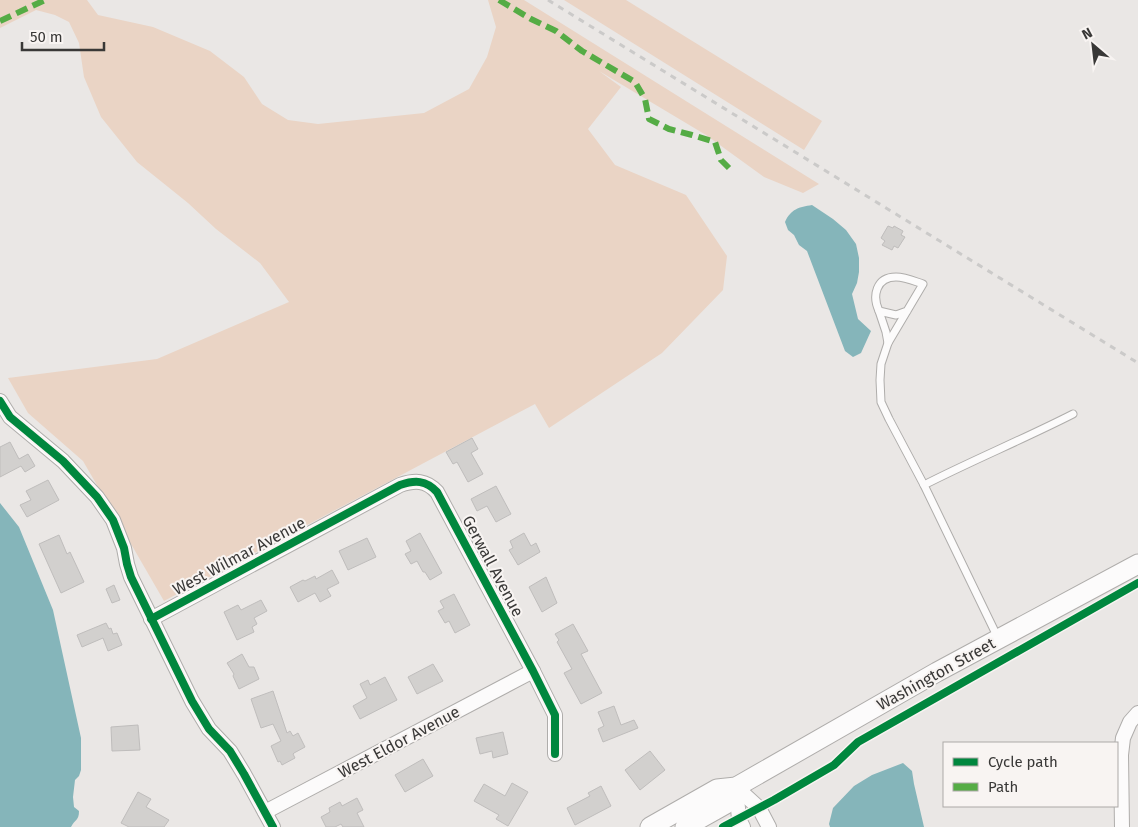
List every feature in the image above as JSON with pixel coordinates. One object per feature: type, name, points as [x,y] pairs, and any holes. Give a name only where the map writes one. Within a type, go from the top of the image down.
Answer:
[{"type":"main road","name":"Washington Street","points":[[650,827],[717,789],[736,787],[937,672],[1138,564]]},
{"type":"main road","name":"Washington Street","points":[[685,827],[726,804],[736,787]]},
{"type":"street","points":[[0,400],[10,417],[78,476],[97,497],[113,520],[124,548],[126,564],[131,577],[192,700],[209,729],[230,751],[273,827]]},
{"type":"street","name":"Gerwall Avenue","points":[[341,517],[411,481],[427,483],[433,487],[555,715],[555,754]]},
{"type":"street","name":"West Wilmar Avenue","points":[[151,619],[341,517]]},
{"type":"street","name":"West Eldor Avenue","points":[[265,812],[533,671]]},
{"type":"street","points":[[1122,827],[1119,796],[1123,738],[1130,722],[1138,713]]},
{"type":"street","points":[[736,787],[739,819],[743,827]]},
{"type":"street","points":[[736,787],[759,808],[769,827]]},
{"type":"lane","points":[[888,343],[876,305],[878,287],[884,280],[894,276],[923,284],[888,343],[881,364],[881,402],[999,639]]},
{"type":"lane","points":[[878,312],[896,315],[907,311]]},
{"type":"lane","points":[[924,485],[991,452],[1033,435],[1073,414]]},
{"type":"shaded area","points":[[0,0],[87,0],[98,15],[153,27],[210,51],[244,77],[262,104],[288,120],[318,124],[424,113],[469,89],[487,57],[496,27],[488,0],[524,0],[819,184],[803,193],[764,177],[706,135],[599,71],[621,87],[588,129],[615,165],[686,195],[727,256],[723,290],[662,353],[549,428],[535,404],[164,601],[83,461],[28,413],[8,378],[157,359],[289,302],[260,263],[216,229],[188,203],[137,162],[101,117],[84,77],[79,43],[69,22],[55,15],[36,10],[0,28]]},
{"type":"shaded area","points":[[564,0],[626,0],[822,121],[804,150]]},
{"type":"water","points":[[812,205],[846,230],[856,244],[859,272],[852,294],[858,319],[871,331],[861,353],[853,357],[845,351],[807,251],[799,245],[794,235],[788,230],[785,222],[796,209]]},
{"type":"water","points":[[0,503],[19,527],[53,610],[81,738],[81,770],[75,780],[73,797],[74,807],[79,811],[79,814],[71,827],[0,827]]},
{"type":"water","points":[[903,763],[912,771],[924,827],[830,827],[833,808],[854,786],[872,775]]},
{"type":"building","points":[[888,226],[893,228],[894,226],[903,231],[901,235],[905,237],[898,248],[894,246],[892,250],[882,245],[885,241],[881,238]]},
{"type":"building","points":[[472,438],[478,449],[471,453],[483,474],[468,482],[457,462],[453,464],[446,452]]},
{"type":"building","points":[[10,442],[19,459],[28,454],[35,466],[25,472],[21,466],[0,477],[0,447]]},
{"type":"building","points":[[48,480],[59,500],[27,517],[20,505],[31,500],[26,491]]},
{"type":"building","points":[[496,486],[511,514],[496,522],[487,506],[477,511],[471,499]]},
{"type":"building","points":[[420,533],[442,573],[430,580],[417,561],[411,564],[405,554],[411,551],[406,541]]},
{"type":"building","points":[[524,533],[531,546],[536,543],[540,552],[518,565],[509,550],[513,548],[510,541]]},
{"type":"building","points":[[59,535],[67,554],[70,552],[84,582],[61,593],[39,544]]},
{"type":"building","points":[[367,538],[376,557],[348,570],[339,551]]},
{"type":"building","points":[[332,570],[339,583],[327,589],[331,596],[320,602],[315,593],[298,602],[290,587],[315,576],[316,579]]},
{"type":"building","points":[[546,577],[557,603],[542,612],[529,587]]},
{"type":"building","points":[[114,585],[120,600],[112,603],[106,589]]},
{"type":"building","points":[[454,594],[470,625],[455,633],[449,621],[445,623],[438,611],[444,608],[440,601]]},
{"type":"building","points":[[261,600],[267,611],[254,618],[257,624],[252,627],[254,632],[237,640],[224,612],[238,605],[241,610]]},
{"type":"building","points":[[106,623],[109,629],[111,628],[113,634],[117,633],[122,645],[108,651],[103,638],[82,647],[77,635]]},
{"type":"building","points":[[573,624],[588,651],[581,654],[602,693],[581,704],[564,673],[572,669],[557,642],[559,640],[555,634]]},
{"type":"building","points":[[242,654],[249,667],[254,667],[259,679],[239,689],[233,676],[234,674],[227,663]]},
{"type":"building","points":[[433,664],[443,681],[417,694],[408,677]]},
{"type":"building","points":[[385,677],[397,700],[360,719],[353,706],[367,698],[360,684],[368,680],[370,685]]},
{"type":"building","points":[[273,691],[287,733],[290,731],[293,736],[298,733],[305,747],[293,754],[295,758],[282,765],[280,761],[278,762],[271,746],[281,741],[273,724],[261,728],[251,699]]},
{"type":"building","points":[[614,706],[621,725],[634,720],[638,728],[603,742],[598,729],[604,726],[598,712]]},
{"type":"building","points":[[138,725],[140,750],[112,751],[111,727]]},
{"type":"building","points":[[503,732],[508,754],[493,758],[492,751],[480,754],[476,738]]},
{"type":"building","points":[[650,751],[665,770],[640,790],[625,770]]},
{"type":"building","points":[[423,759],[433,776],[405,792],[395,775]]},
{"type":"building","points":[[512,783],[528,792],[508,826],[496,819],[499,815],[474,801],[484,784],[505,796]]},
{"type":"building","points":[[601,786],[611,806],[575,825],[567,808],[590,796],[588,793]]},
{"type":"building","points":[[138,792],[151,799],[146,807],[169,820],[164,827],[129,827],[121,823]]},
{"type":"building","points":[[357,798],[363,810],[357,813],[364,827],[343,827],[341,824],[335,827],[326,827],[321,817],[330,812],[329,808],[340,802],[342,806]]},
{"type":"railway","points":[[548,0],[1138,363]]},
{"type":"marked path","points":[[0,21],[45,0]]},
{"type":"marked path","points":[[499,0],[556,31],[582,51],[635,82],[645,99],[649,119],[669,129],[715,142],[721,160],[729,168]]},
{"type":"cycle path","points":[[0,401],[10,417],[63,461],[97,497],[113,520],[124,548],[131,577],[192,701],[209,729],[230,751],[273,827]]},
{"type":"cycle path","points":[[151,619],[400,485],[411,482],[424,483],[437,492],[555,715],[555,754]]},
{"type":"cycle path","points":[[723,827],[834,765],[858,742],[1138,583]]}]
